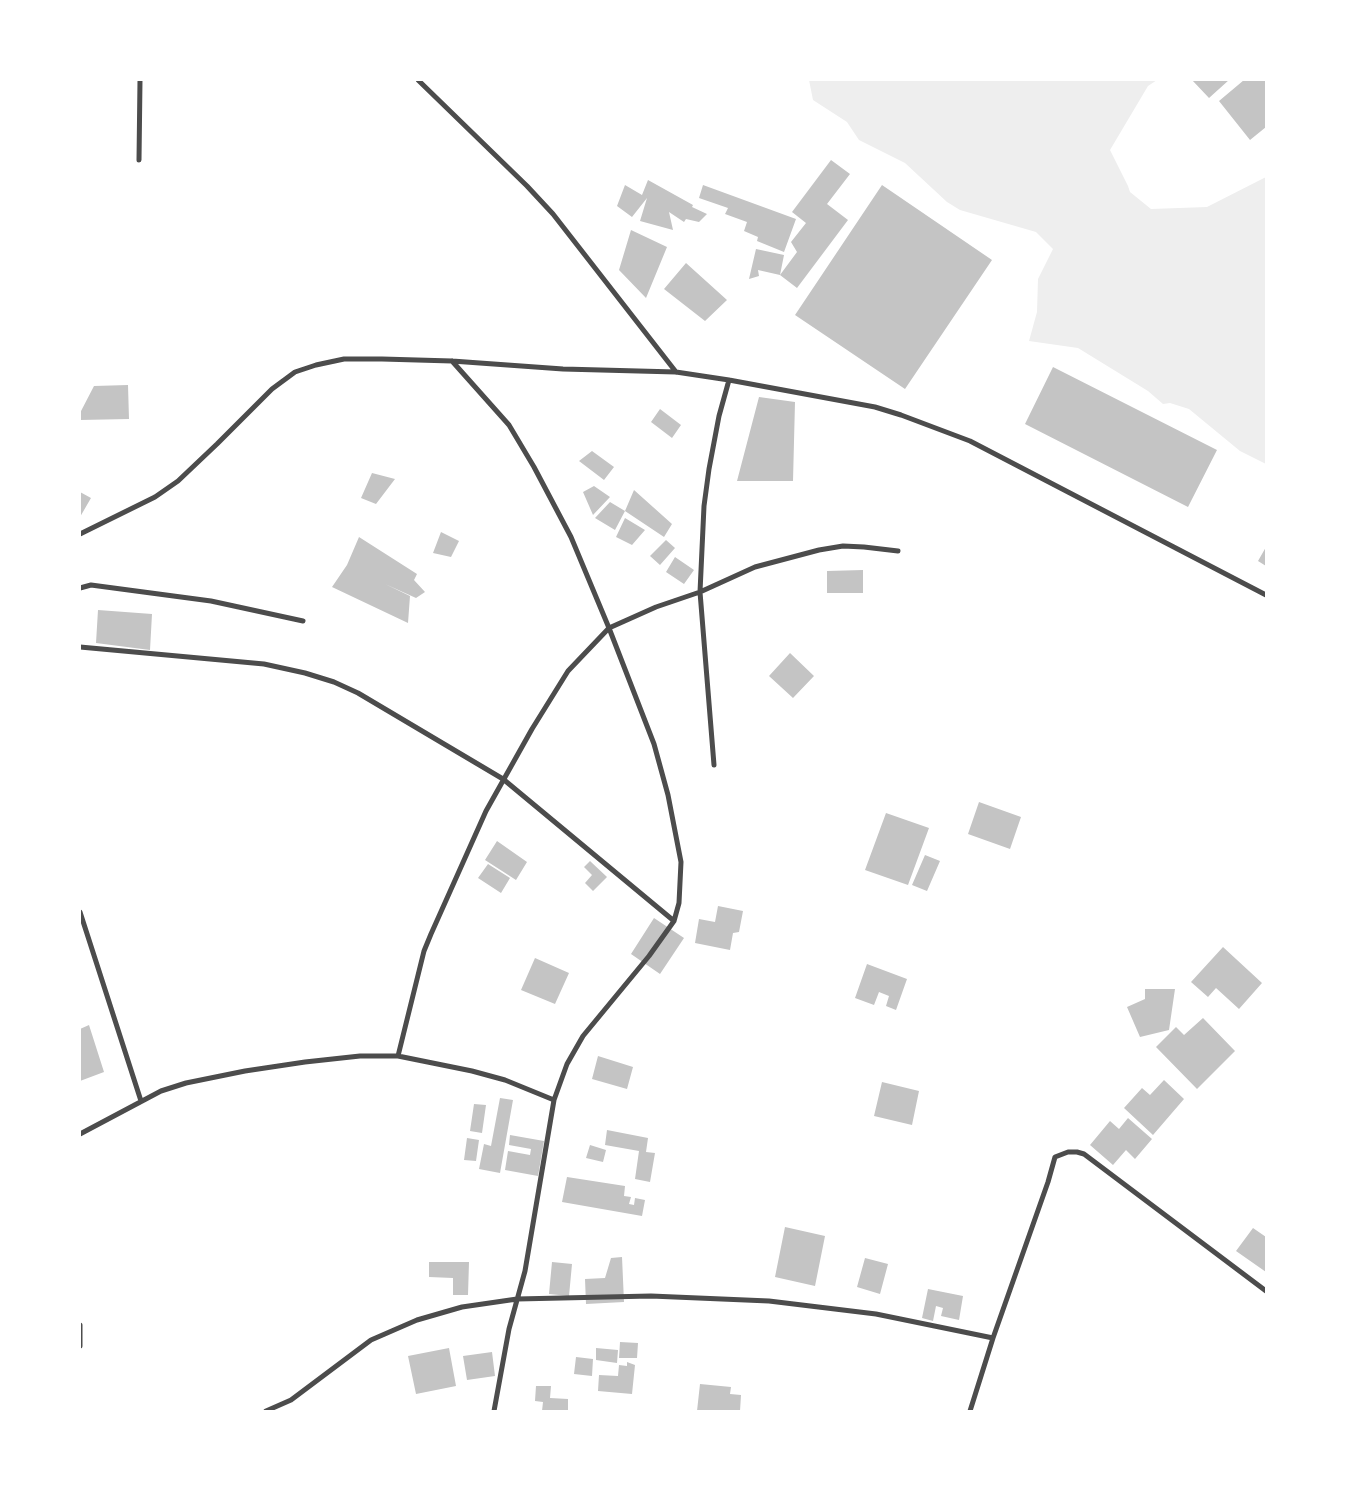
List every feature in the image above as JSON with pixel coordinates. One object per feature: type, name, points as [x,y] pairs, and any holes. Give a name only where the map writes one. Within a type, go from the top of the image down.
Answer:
[{"type":"street","points":[[139,160],[140,80]]},
{"type":"street","points":[[418,80],[527,186],[553,214],[676,372]]},
{"type":"street","points":[[80,534],[155,497],[178,481],[272,390],[296,372],[344,359],[452,361],[563,369],[676,372],[874,407],[902,415],[970,441],[1266,595]]},
{"type":"street","points":[[452,361],[509,425],[526,452],[571,537],[610,628],[654,744],[668,795],[681,862],[679,903],[674,921],[649,956],[583,1036],[568,1064],[554,1100],[525,1270],[509,1329],[494,1411]]},
{"type":"street","points":[[714,765],[700,592],[704,506],[719,416],[729,380]]},
{"type":"street","points":[[398,1056],[424,950],[476,832],[503,779],[568,671],[610,628],[656,607],[700,592],[755,567],[819,550],[843,546],[898,551]]},
{"type":"street","points":[[80,588],[91,585],[211,601],[303,621]]},
{"type":"street","points":[[80,647],[264,664],[305,673],[334,682],[358,693],[503,779],[674,921]]},
{"type":"street","points":[[80,912],[142,1101]]},
{"type":"street","points":[[80,1134],[161,1091],[186,1083],[245,1071],[360,1056],[398,1056],[472,1071],[505,1080],[554,1100]]},
{"type":"street","points":[[970,1411],[1055,1157],[1068,1152],[1084,1154],[1266,1291]]},
{"type":"street","points":[[266,1411],[290,1400],[371,1340],[409,1323],[462,1307],[517,1299],[651,1296],[769,1301],[876,1314],[993,1338]]},
{"type":"street","points":[[80,1325],[80,1346]]},
{"type":"shaded area","points":[[809,80],[1157,80],[1148,86],[1110,150],[1130,192],[1151,209],[1207,207],[1266,177],[1266,464],[1240,451],[1189,409],[1170,403],[1163,404],[1148,391],[1078,348],[1029,341],[1037,312],[1038,279],[1053,249],[1036,232],[960,210],[947,202],[905,163],[859,140],[847,122],[813,100]]},
{"type":"building","points":[[1192,80],[1229,80],[1209,98]]},
{"type":"building","points":[[1244,80],[1266,80],[1266,127],[1250,140],[1219,101]]},
{"type":"building","points":[[831,160],[850,174],[827,204],[848,220],[797,288],[780,275],[797,252],[791,242],[806,223],[792,212]]},
{"type":"building","points":[[648,180],[707,214],[699,222],[686,219],[684,222],[669,212],[673,230],[640,221],[647,198],[632,217],[617,206],[625,185],[642,195]]},
{"type":"building","points":[[703,185],[796,219],[784,252],[757,241],[758,237],[744,231],[747,222],[725,214],[728,208],[699,198]]},
{"type":"building","points":[[882,185],[992,260],[905,389],[795,315]]},
{"type":"building","points":[[631,230],[667,247],[646,298],[619,270]]},
{"type":"building","points":[[756,249],[784,255],[780,275],[758,270],[759,276],[749,279]]},
{"type":"building","points":[[686,263],[727,300],[705,321],[664,289]]},
{"type":"building","points":[[1053,367],[1217,450],[1188,507],[1025,424]]},
{"type":"building","points":[[128,385],[129,419],[80,420],[80,413],[94,386]]},
{"type":"building","points":[[759,397],[795,402],[793,481],[737,481]]},
{"type":"building","points":[[660,409],[681,425],[672,438],[651,422]]},
{"type":"building","points":[[592,451],[614,467],[604,480],[579,461]]},
{"type":"building","points":[[372,473],[395,479],[376,504],[361,498]]},
{"type":"building","points":[[594,486],[610,497],[593,515],[583,492]]},
{"type":"building","points":[[634,490],[672,524],[664,537],[625,511]]},
{"type":"building","points":[[80,492],[91,498],[80,517]]},
{"type":"building","points":[[610,502],[625,511],[615,530],[595,518]]},
{"type":"building","points":[[625,518],[645,530],[632,545],[616,537]]},
{"type":"building","points":[[441,532],[459,541],[451,557],[433,553]]},
{"type":"building","points":[[359,537],[417,574],[414,580],[425,592],[416,598],[385,584],[410,596],[408,623],[332,587],[347,565]]},
{"type":"building","points":[[666,540],[675,548],[660,565],[650,556]]},
{"type":"building","points":[[1266,547],[1266,566],[1258,561]]},
{"type":"building","points":[[675,557],[694,570],[684,584],[666,572]]},
{"type":"building","points":[[863,570],[863,593],[827,593],[827,571]]},
{"type":"building","points":[[98,610],[152,614],[150,650],[96,643]]},
{"type":"building","points":[[790,653],[814,676],[793,698],[769,676]]},
{"type":"building","points":[[979,802],[1021,817],[1010,849],[968,834]]},
{"type":"building","points":[[886,813],[929,828],[908,885],[865,870]]},
{"type":"building","points":[[497,841],[527,862],[516,880],[485,860]]},
{"type":"building","points":[[925,855],[940,861],[927,891],[912,885]]},
{"type":"building","points":[[590,861],[607,877],[593,891],[585,883],[592,875],[584,867]]},
{"type":"building","points":[[488,864],[510,878],[501,893],[478,878]]},
{"type":"building","points":[[718,906],[743,911],[739,932],[733,933],[730,950],[695,943],[699,919],[715,922]]},
{"type":"building","points":[[654,918],[684,938],[660,974],[631,954]]},
{"type":"building","points":[[1223,947],[1262,983],[1239,1009],[1216,988],[1208,997],[1191,982]]},
{"type":"building","points":[[535,958],[569,973],[555,1004],[521,990]]},
{"type":"building","points":[[867,964],[907,979],[896,1010],[886,1006],[889,996],[879,992],[874,1005],[855,998]]},
{"type":"building","points":[[1145,989],[1175,989],[1169,1030],[1140,1037],[1127,1007],[1145,999]]},
{"type":"building","points":[[1203,1018],[1235,1051],[1197,1089],[1156,1047],[1176,1027],[1184,1035]]},
{"type":"building","points":[[89,1025],[104,1072],[80,1081],[80,1029]]},
{"type":"building","points":[[598,1056],[633,1067],[627,1089],[592,1079]]},
{"type":"building","points":[[1164,1080],[1184,1099],[1153,1135],[1124,1108],[1142,1088],[1150,1095]]},
{"type":"building","points":[[882,1082],[919,1091],[912,1125],[874,1116]]},
{"type":"building","points":[[500,1098],[513,1100],[500,1173],[479,1169],[484,1144],[491,1146]]},
{"type":"building","points":[[474,1104],[486,1105],[482,1133],[470,1131]]},
{"type":"building","points":[[1128,1118],[1152,1139],[1135,1159],[1126,1150],[1113,1165],[1090,1145],[1110,1121],[1119,1129]]},
{"type":"building","points":[[607,1130],[648,1138],[646,1152],[655,1153],[650,1182],[635,1179],[639,1151],[605,1145]]},
{"type":"building","points":[[510,1135],[544,1141],[538,1176],[505,1170],[508,1151],[530,1155],[531,1149],[509,1145]]},
{"type":"building","points":[[467,1138],[479,1140],[476,1161],[464,1160]]},
{"type":"building","points":[[590,1145],[606,1150],[603,1162],[586,1158]]},
{"type":"building","points":[[567,1177],[625,1186],[624,1196],[631,1197],[629,1204],[634,1205],[635,1198],[645,1200],[642,1216],[562,1202]]},
{"type":"building","points":[[785,1227],[825,1236],[815,1286],[775,1277]]},
{"type":"building","points":[[1253,1228],[1266,1237],[1266,1272],[1236,1251]]},
{"type":"building","points":[[622,1257],[624,1302],[586,1304],[585,1279],[605,1278],[611,1258]]},
{"type":"building","points":[[865,1258],[888,1264],[880,1294],[857,1287]]},
{"type":"building","points":[[429,1262],[469,1262],[468,1295],[453,1295],[453,1278],[429,1277]]},
{"type":"building","points":[[552,1262],[572,1264],[569,1296],[549,1294]]},
{"type":"building","points":[[928,1289],[963,1296],[959,1320],[941,1316],[943,1308],[936,1306],[933,1321],[922,1318]]},
{"type":"building","points":[[620,1342],[638,1343],[637,1358],[619,1358]]},
{"type":"building","points":[[449,1348],[456,1386],[416,1394],[408,1356]]},
{"type":"building","points":[[596,1348],[618,1350],[617,1363],[596,1360]]},
{"type":"building","points":[[492,1352],[495,1376],[467,1380],[463,1356]]},
{"type":"building","points":[[576,1357],[593,1359],[592,1376],[574,1374]]},
{"type":"building","points":[[627,1362],[635,1365],[632,1394],[598,1391],[599,1375],[618,1376],[619,1365],[627,1366]]},
{"type":"building","points":[[700,1384],[731,1387],[730,1394],[741,1395],[740,1411],[697,1411]]},
{"type":"building","points":[[536,1386],[551,1386],[550,1398],[568,1399],[568,1411],[542,1411],[543,1402],[535,1401]]}]
